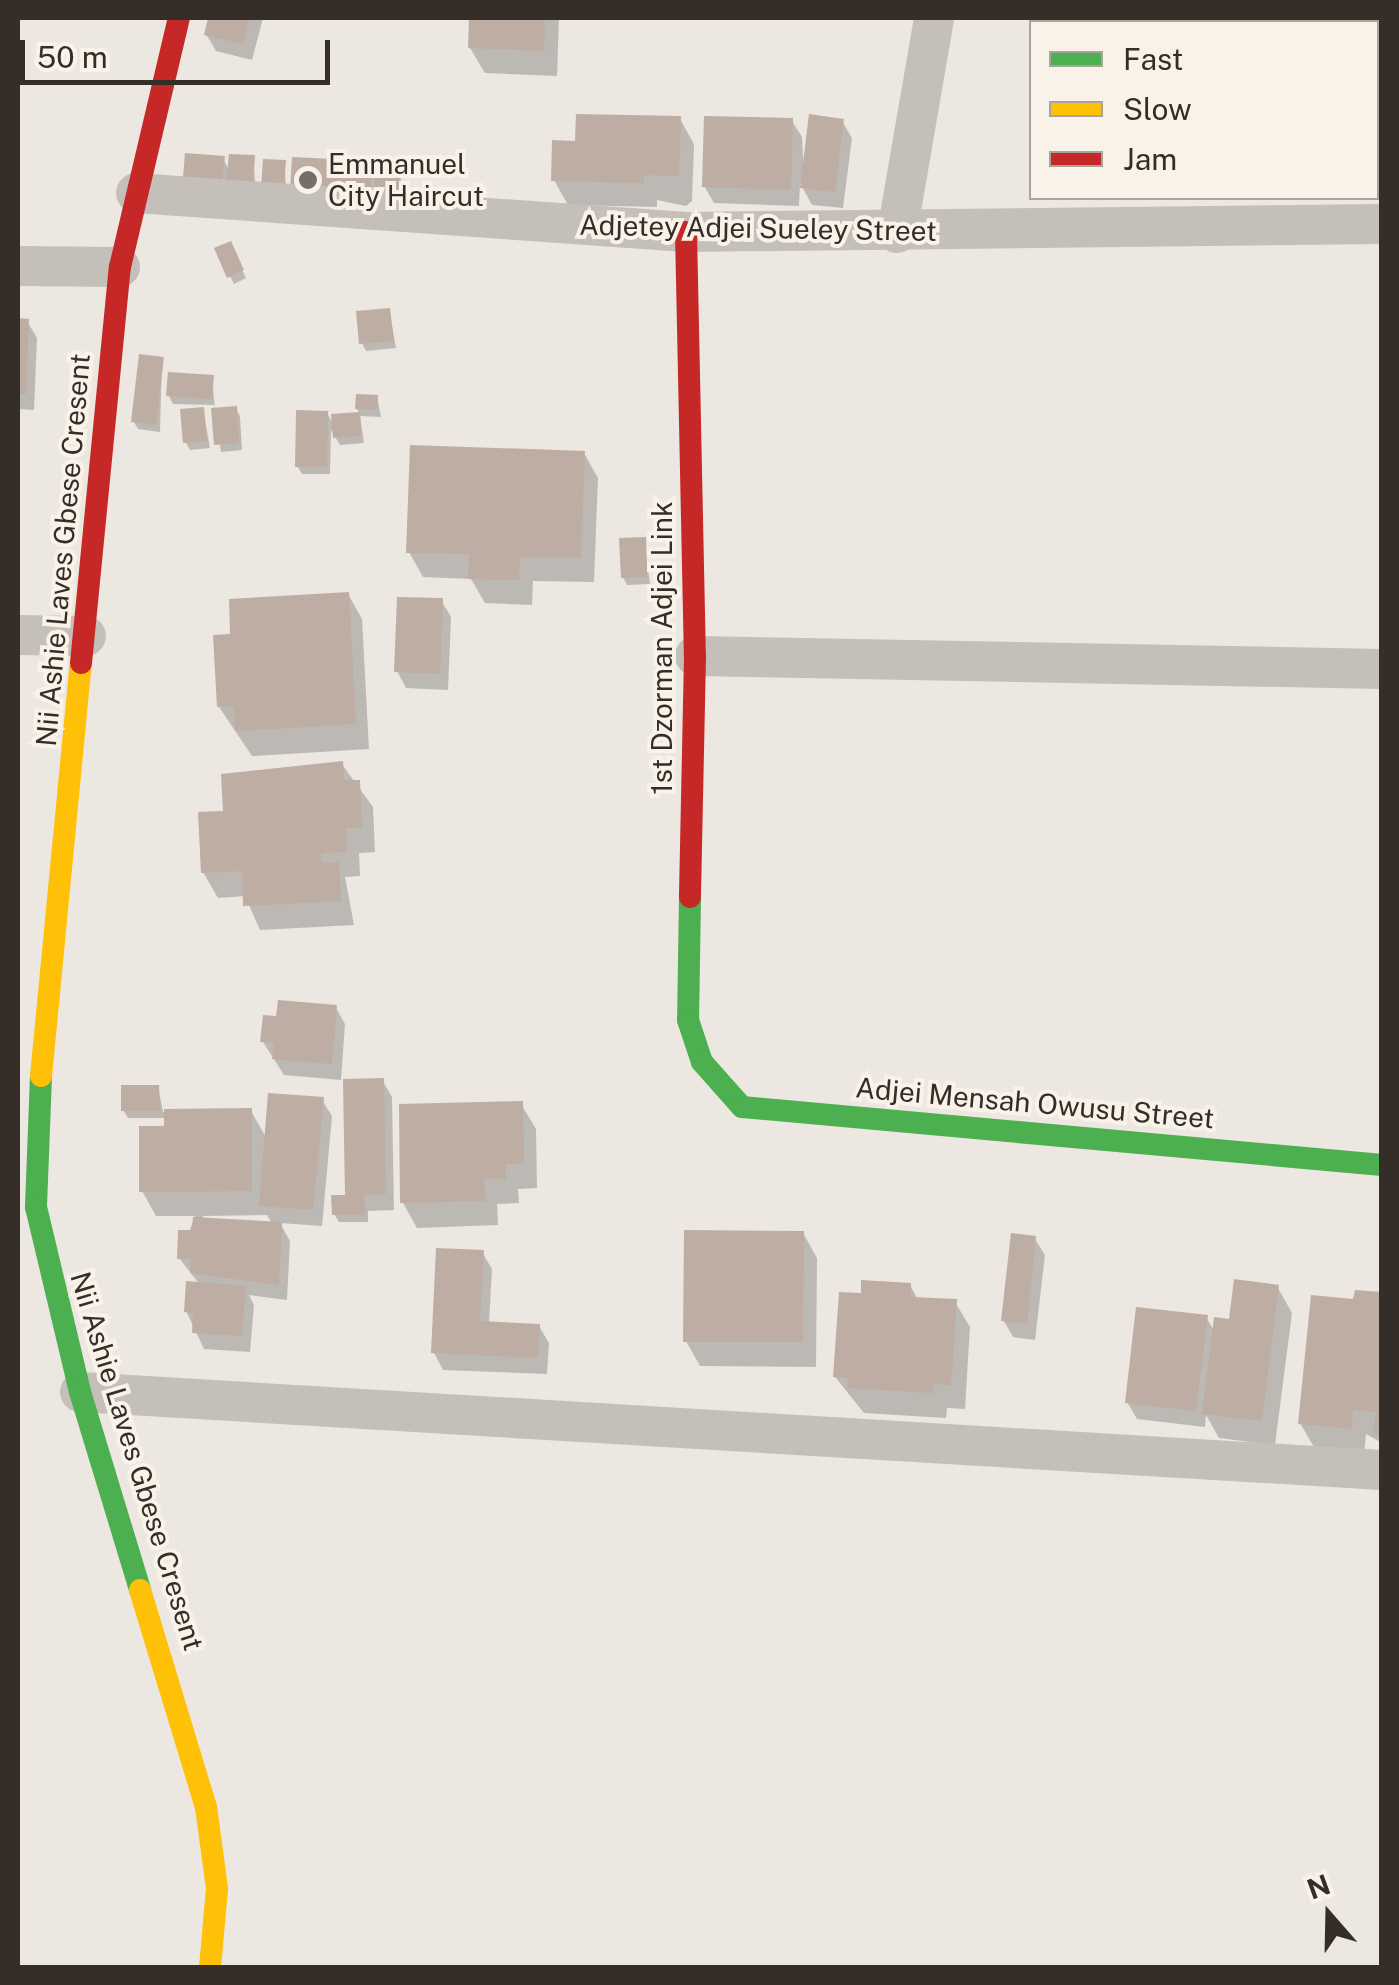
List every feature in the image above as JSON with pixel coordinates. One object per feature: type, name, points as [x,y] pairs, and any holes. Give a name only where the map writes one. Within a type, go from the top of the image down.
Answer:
[{"type":"street","name":"Nii Ashie Laves Gbese Cresent","points":[[179,18],[120,266],[36,1126],[36,1207],[80,1392],[206,1807],[217,1888],[210,1968]]},
{"type":"street","points":[[897,233],[934,18]]},
{"type":"street","name":"Adjetey Adjei Sueley Street","points":[[136,193],[686,232],[897,233],[1382,224]]},
{"type":"street","name":"1st Dzorman Adjei Link","points":[[686,232],[695,656],[688,1020],[702,1062]]},
{"type":"street","points":[[18,266],[120,266]]},
{"type":"street","points":[[18,636],[86,636]]},
{"type":"street","points":[[695,656],[1382,669]]},
{"type":"street","name":"Adjei Mensah Owusu Street","points":[[702,1062],[742,1107],[1382,1165]]},
{"type":"street","points":[[80,1392],[1382,1470]]},
{"type":"building","points":[[208,18],[250,18],[243,44],[204,35]]},
{"type":"building","points":[[469,18],[545,18],[544,51],[468,48]]},
{"type":"building","points":[[576,114],[681,116],[679,176],[644,175],[644,183],[551,181],[552,140],[575,141]]},
{"type":"building","points":[[809,114],[844,119],[835,192],[800,188]]},
{"type":"building","points":[[704,116],[793,118],[791,190],[702,187]]},
{"type":"building","points":[[185,153],[225,156],[222,181],[183,177]]},
{"type":"building","points":[[229,154],[255,155],[253,186],[226,185]]},
{"type":"building","points":[[292,157],[373,161],[370,194],[290,190]]},
{"type":"building","points":[[263,159],[286,160],[284,190],[261,189]]},
{"type":"building","points":[[376,161],[401,162],[400,192],[374,191]]},
{"type":"building","points":[[231,241],[244,270],[227,278],[214,248]]},
{"type":"building","points":[[390,308],[394,341],[359,344],[356,311]]},
{"type":"building","points":[[18,318],[29,319],[26,394],[18,394]]},
{"type":"building","points":[[139,354],[164,357],[156,425],[131,422]]},
{"type":"building","points":[[168,372],[214,375],[212,399],[166,396]]},
{"type":"building","points":[[356,394],[378,395],[377,410],[355,409]]},
{"type":"building","points":[[237,406],[239,443],[214,445],[211,408]]},
{"type":"building","points":[[204,407],[207,441],[183,443],[180,409]]},
{"type":"building","points":[[296,410],[328,411],[327,467],[295,467]]},
{"type":"building","points":[[360,412],[361,436],[333,438],[331,414]]},
{"type":"building","points":[[410,445],[585,451],[581,558],[520,557],[519,580],[468,579],[469,554],[406,553]]},
{"type":"building","points":[[646,537],[647,577],[621,578],[619,538]]},
{"type":"building","points":[[349,592],[356,724],[235,731],[234,706],[217,707],[213,635],[230,634],[229,599]]},
{"type":"building","points":[[397,597],[443,598],[440,674],[394,672]]},
{"type":"building","points":[[343,761],[344,780],[360,780],[362,828],[346,828],[347,852],[321,853],[322,863],[339,862],[341,901],[243,906],[242,871],[201,873],[198,812],[223,811],[221,774]]},
{"type":"building","points":[[278,1000],[337,1005],[332,1064],[272,1059],[274,1043],[260,1042],[263,1015],[276,1016]]},
{"type":"building","points":[[384,1078],[386,1194],[364,1195],[365,1215],[332,1215],[331,1195],[345,1195],[343,1079]]},
{"type":"building","points":[[121,1085],[159,1085],[160,1111],[121,1111]]},
{"type":"building","points":[[268,1093],[324,1097],[313,1210],[259,1206]]},
{"type":"building","points":[[523,1101],[524,1164],[505,1164],[506,1179],[484,1179],[485,1201],[400,1203],[399,1104]]},
{"type":"building","points":[[252,1108],[252,1191],[139,1192],[139,1126],[164,1126],[164,1109]]},
{"type":"building","points":[[193,1217],[282,1222],[279,1285],[190,1273],[191,1259],[177,1259],[178,1230],[192,1230]]},
{"type":"building","points":[[684,1230],[804,1231],[803,1342],[683,1342]]},
{"type":"building","points":[[1011,1233],[1036,1236],[1027,1324],[1001,1321]]},
{"type":"building","points":[[436,1248],[484,1250],[480,1321],[540,1324],[538,1358],[431,1353]]},
{"type":"building","points":[[1234,1279],[1279,1285],[1262,1421],[1202,1414],[1214,1317],[1229,1319]]},
{"type":"building","points":[[861,1280],[911,1283],[911,1297],[957,1299],[951,1385],[933,1384],[933,1393],[847,1388],[848,1378],[833,1377],[839,1292],[861,1293]]},
{"type":"building","points":[[186,1281],[246,1286],[242,1336],[192,1333],[193,1313],[184,1312]]},
{"type":"building","points":[[1355,1290],[1382,1292],[1382,1434],[1373,1434],[1376,1412],[1353,1410],[1351,1429],[1298,1424],[1311,1295],[1353,1299]]},
{"type":"building","points":[[1136,1307],[1208,1315],[1196,1411],[1125,1403]]},
{"type":"traffic: fast","points":[[690,897],[688,1020],[702,1062],[742,1107],[1382,1165]]},
{"type":"traffic: fast","points":[[41,1076],[36,1207],[80,1392],[140,1590]]},
{"type":"traffic: slow","points":[[41,1076],[81,663]]},
{"type":"traffic: slow","points":[[140,1590],[206,1807],[217,1888],[210,1968]]},
{"type":"traffic: jam","points":[[81,663],[120,267],[179,18]]},
{"type":"traffic: jam","points":[[686,232],[695,656],[690,897]]},
{"type":"place","name":"Emmanuel City Haircut","points":[[308,180]]}]
